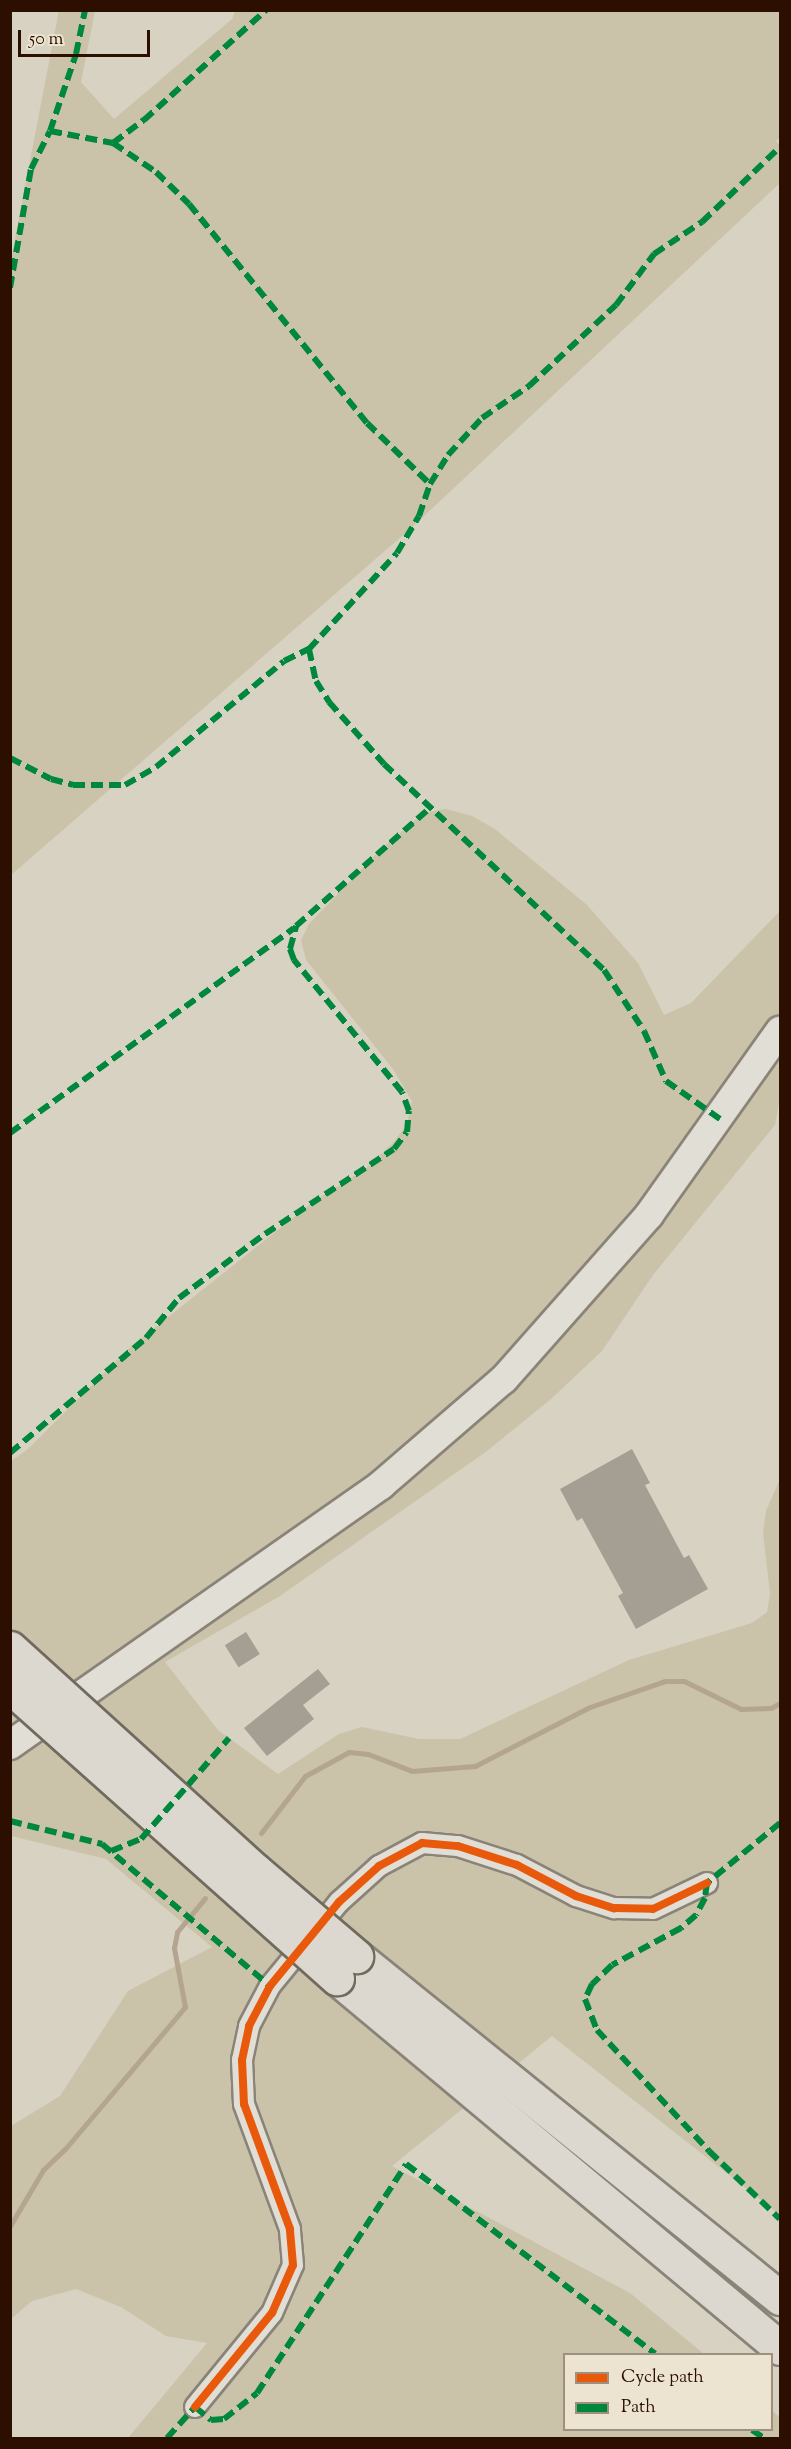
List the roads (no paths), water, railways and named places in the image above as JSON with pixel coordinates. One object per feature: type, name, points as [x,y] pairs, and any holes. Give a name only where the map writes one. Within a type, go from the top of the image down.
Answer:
[{"type":"highway","points":[[10,1648],[255,1870],[346,1967],[780,2298]]},
{"type":"highway","points":[[10,1687],[346,1967],[780,2348]]},
{"type":"main road","points":[[10,1745],[381,1485],[504,1379],[649,1215],[780,1031]]},
{"type":"street","points":[[195,2407],[272,2313],[293,2265],[290,2229],[244,2104],[242,2060],[249,2026],[270,1986],[339,1902],[379,1866],[422,1843],[458,1846],[517,1865],[576,1896],[614,1908],[653,1909],[707,1883]]},
{"type":"waterway","points":[[261,1833],[305,1776],[349,1752],[368,1754],[412,1771],[475,1766],[590,1707],[665,1681],[684,1681],[741,1709],[771,1708],[780,1703]]},
{"type":"waterway","points":[[10,2226],[43,2170],[65,2149],[185,2007],[174,1948],[177,1932],[205,1898]]}]
